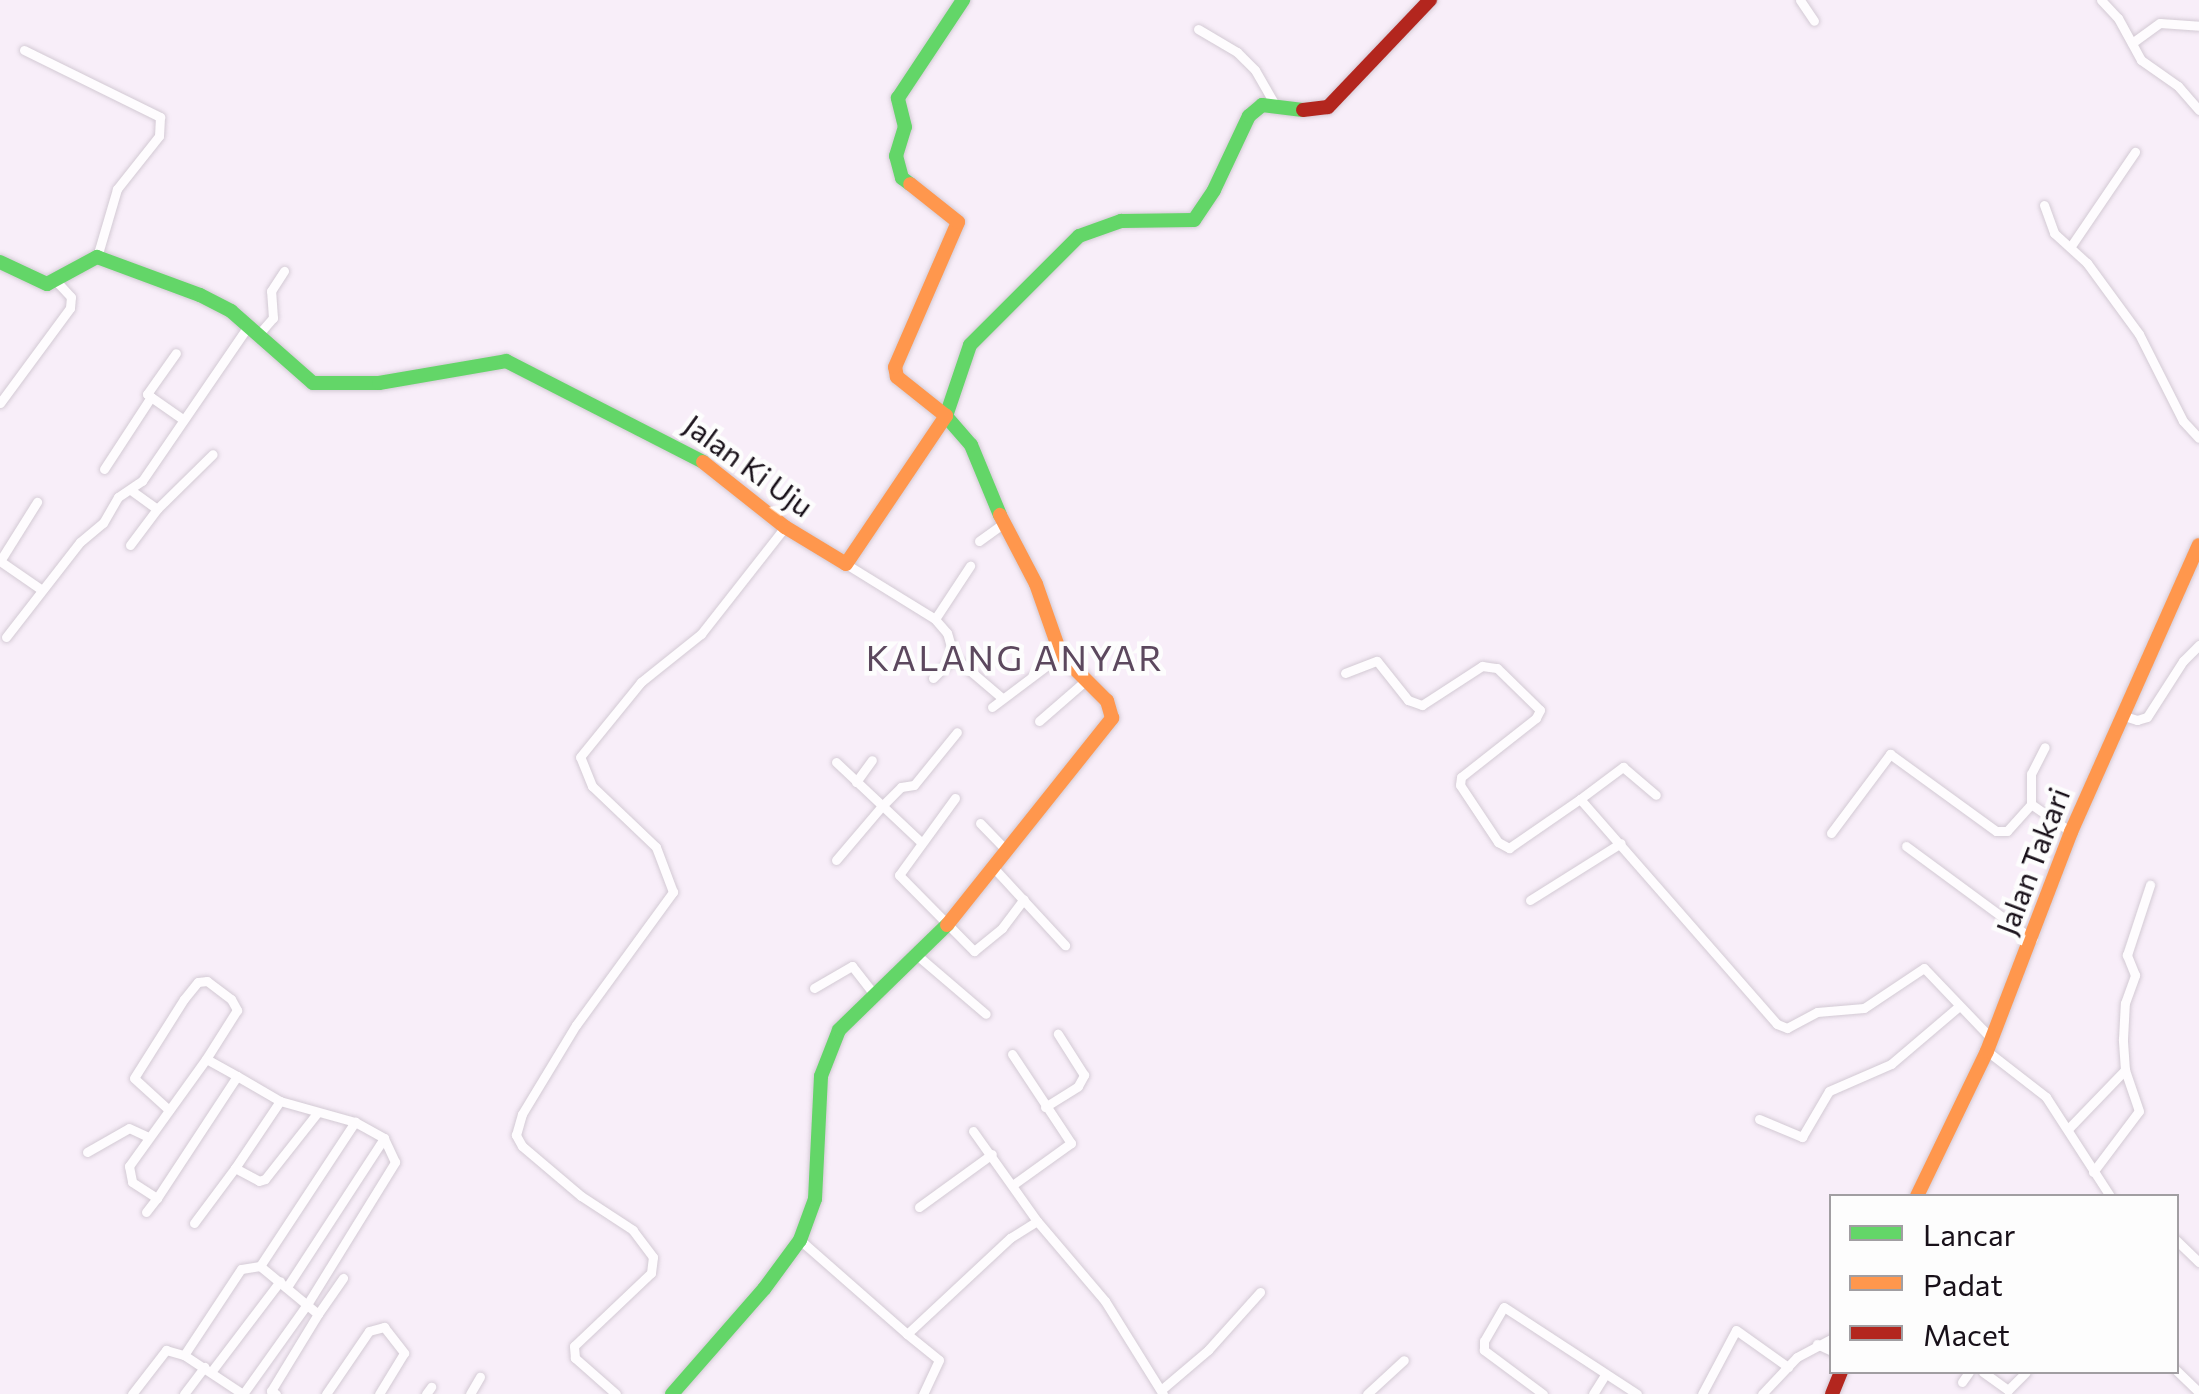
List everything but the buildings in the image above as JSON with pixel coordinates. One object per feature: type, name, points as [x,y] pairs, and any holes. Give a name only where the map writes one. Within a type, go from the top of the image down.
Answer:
[{"type":"street","points":[[672,1394],[800,1240],[815,1199],[821,1076],[839,1030],[945,927],[1004,848],[1112,718],[1107,701],[1061,655],[1036,584],[1004,523],[971,445],[946,416],[897,377],[895,367],[958,222],[902,178],[896,156],[905,127],[898,98],[963,0]]},
{"type":"street","points":[[1002,698],[954,657],[947,633],[935,619],[846,564],[946,416],[970,345],[1044,267],[1080,236],[1106,225],[1139,219],[1194,220],[1214,190],[1249,116],[1262,104],[1314,112],[1328,107],[1430,0]]},
{"type":"street","points":[[1800,0],[1814,22]]},
{"type":"street","points":[[2101,0],[2118,18],[2141,60],[2178,86],[2199,110]]},
{"type":"street","points":[[2132,42],[2160,23],[2199,26]]},
{"type":"street","points":[[1198,29],[1237,52],[1255,70],[1274,103]]},
{"type":"street","points":[[0,262],[36,282],[56,280],[96,256],[117,188],[159,136],[160,117],[24,50]]},
{"type":"street","points":[[2071,246],[2135,152]]},
{"type":"street","points":[[2044,205],[2054,233],[2071,246],[2139,334],[2183,421],[2199,438]]},
{"type":"street","name":"Jalan Ki Uju","points":[[96,256],[218,302],[313,383],[392,382],[494,360],[519,366],[689,451],[785,527],[846,564]]},
{"type":"street","points":[[6,637],[80,542],[103,523],[118,497],[132,492],[182,419],[253,330],[273,318],[271,291],[284,271]]},
{"type":"street","points":[[0,403],[70,308],[72,297],[56,280]]},
{"type":"street","points":[[176,353],[146,394],[182,419]]},
{"type":"street","points":[[104,469],[151,397]]},
{"type":"street","points":[[130,546],[157,510],[214,454]]},
{"type":"street","points":[[132,492],[157,510]]},
{"type":"street","points":[[37,502],[0,561],[42,590]]},
{"type":"street","points":[[979,541],[1004,523]]},
{"type":"street","points":[[616,1394],[575,1358],[574,1346],[651,1273],[654,1257],[634,1230],[581,1196],[522,1146],[516,1136],[522,1114],[576,1024],[673,892],[656,847],[592,786],[580,757],[642,682],[701,634],[785,527]]},
{"type":"street","name":"Jalan Takari","points":[[1917,1194],[1989,1045],[2071,832],[2199,545]]},
{"type":"street","points":[[935,619],[970,566]]},
{"type":"street","points":[[2124,716],[2137,720],[2147,717],[2184,660],[2199,646]]},
{"type":"street","points":[[992,707],[1061,655]]},
{"type":"street","points":[[933,678],[954,657]]},
{"type":"street","points":[[1344,673],[1377,661],[1408,700],[1422,705],[1488,664],[1536,701],[1540,710],[1536,718],[1461,777],[1460,785],[1502,848],[1508,848],[1580,800],[1623,766],[1656,796]]},
{"type":"street","points":[[1039,721],[1084,682]]},
{"type":"street","points":[[836,860],[882,806],[901,788],[914,785],[957,732]]},
{"type":"street","points":[[1831,833],[1890,754],[1996,831],[2006,832],[2030,804],[2031,774],[2045,748]]},
{"type":"street","points":[[856,782],[872,760]]},
{"type":"street","points":[[836,762],[921,842]]},
{"type":"street","points":[[955,798],[899,875],[945,927],[977,951],[1024,899]]},
{"type":"street","points":[[1580,800],[1622,843],[1777,1024],[1787,1028],[1817,1012],[1864,1008],[1924,968],[1989,1045],[2030,1082],[2069,1128],[2093,1172],[2098,1192]]},
{"type":"street","points":[[2030,804],[2071,832]]},
{"type":"street","points":[[980,824],[1004,848]]},
{"type":"street","points":[[1530,900],[1622,843]]},
{"type":"street","points":[[1906,846],[2032,939]]},
{"type":"street","points":[[992,866],[1064,945]]},
{"type":"street","points":[[2093,1172],[2138,1114],[2125,1070],[2125,1003],[2135,975],[2127,955],[2150,885]]},
{"type":"street","points":[[918,956],[986,1014]]},
{"type":"street","points":[[814,988],[852,966],[874,994]]},
{"type":"street","points":[[156,1198],[132,1182],[128,1170],[148,1137],[169,1110],[206,1059],[237,1010],[232,999],[207,981],[198,982],[184,999],[134,1078],[169,1110]]},
{"type":"street","points":[[1759,1120],[1802,1137],[1829,1091],[1892,1064],[1958,1007]]},
{"type":"street","points":[[1046,1108],[1078,1086],[1084,1076],[1058,1034]]},
{"type":"street","points":[[1012,1054],[1071,1146],[1014,1184]]},
{"type":"street","points":[[132,1394],[166,1350],[207,1370],[225,1390],[246,1392],[308,1303],[395,1162],[384,1138],[355,1122],[280,1101],[206,1059]]},
{"type":"street","points":[[2069,1128],[2125,1070]]},
{"type":"street","points":[[146,1212],[237,1076]]},
{"type":"street","points":[[194,1223],[280,1101]]},
{"type":"street","points":[[236,1168],[258,1181],[265,1179],[318,1112]]},
{"type":"street","points":[[260,1266],[355,1122]]},
{"type":"street","points":[[87,1152],[129,1128],[148,1137]]},
{"type":"street","points":[[973,1131],[1037,1220],[1105,1300],[1162,1392],[1208,1350],[1260,1292]]},
{"type":"street","points":[[184,1394],[284,1284],[384,1138]]},
{"type":"street","points":[[919,1207],[992,1154]]},
{"type":"street","points":[[908,1334],[1010,1238],[1037,1220]]},
{"type":"street","points":[[800,1240],[940,1364],[923,1394]]},
{"type":"street","points":[[2179,1243],[2199,1262]]},
{"type":"street","points":[[184,1356],[241,1269],[260,1266],[318,1314]]},
{"type":"street","points":[[272,1393],[343,1278]]},
{"type":"street","points":[[1543,1394],[1484,1350],[1484,1340],[1504,1307],[1637,1394]]},
{"type":"street","points":[[326,1394],[369,1331],[384,1328],[400,1344],[403,1357],[380,1394]]},
{"type":"street","points":[[1702,1394],[1736,1330],[1788,1367]]},
{"type":"street","points":[[1762,1394],[1788,1367],[1829,1339]]},
{"type":"street","points":[[1817,1344],[1829,1350]]},
{"type":"street","points":[[1372,1393],[1404,1360]]},
{"type":"street","points":[[2179,1373],[2199,1392]]},
{"type":"street","points":[[1592,1394],[1605,1374]]},
{"type":"street","points":[[1962,1382],[1968,1374]]},
{"type":"street","points":[[1985,1374],[2008,1390],[2024,1374]]},
{"type":"street","points":[[470,1394],[480,1377]]},
{"type":"traffic: fast","points":[[910,184],[902,178],[896,156],[905,127],[898,98],[963,0]]},
{"type":"traffic: fast","points":[[1000,515],[971,445],[946,416],[970,345],[1079,236],[1121,221],[1194,220],[1214,190],[1249,116],[1262,105],[1303,110]]},
{"type":"traffic: fast","points":[[0,262],[47,284],[97,257],[200,295],[231,311],[313,383],[379,383],[506,361],[703,462]]},
{"type":"traffic: fast","points":[[672,1394],[764,1289],[800,1240],[815,1199],[821,1076],[839,1030],[947,925]]},
{"type":"traffic: slow","points":[[703,462],[785,527],[846,564],[946,416],[897,377],[895,367],[958,222],[910,184]]},
{"type":"traffic: slow","points":[[947,925],[1112,718],[1107,701],[1061,655],[1036,584],[1000,515]]},
{"type":"traffic: slow","points":[[1918,1194],[1987,1051],[2071,832],[2199,545]]},
{"type":"traffic: jam","points":[[1303,110],[1328,107],[1430,0]]},
{"type":"traffic: jam","points":[[1832,1394],[1840,1374]]},
{"type":"district","name":"KALANG ANYAR","points":[[1015,657]]}]
